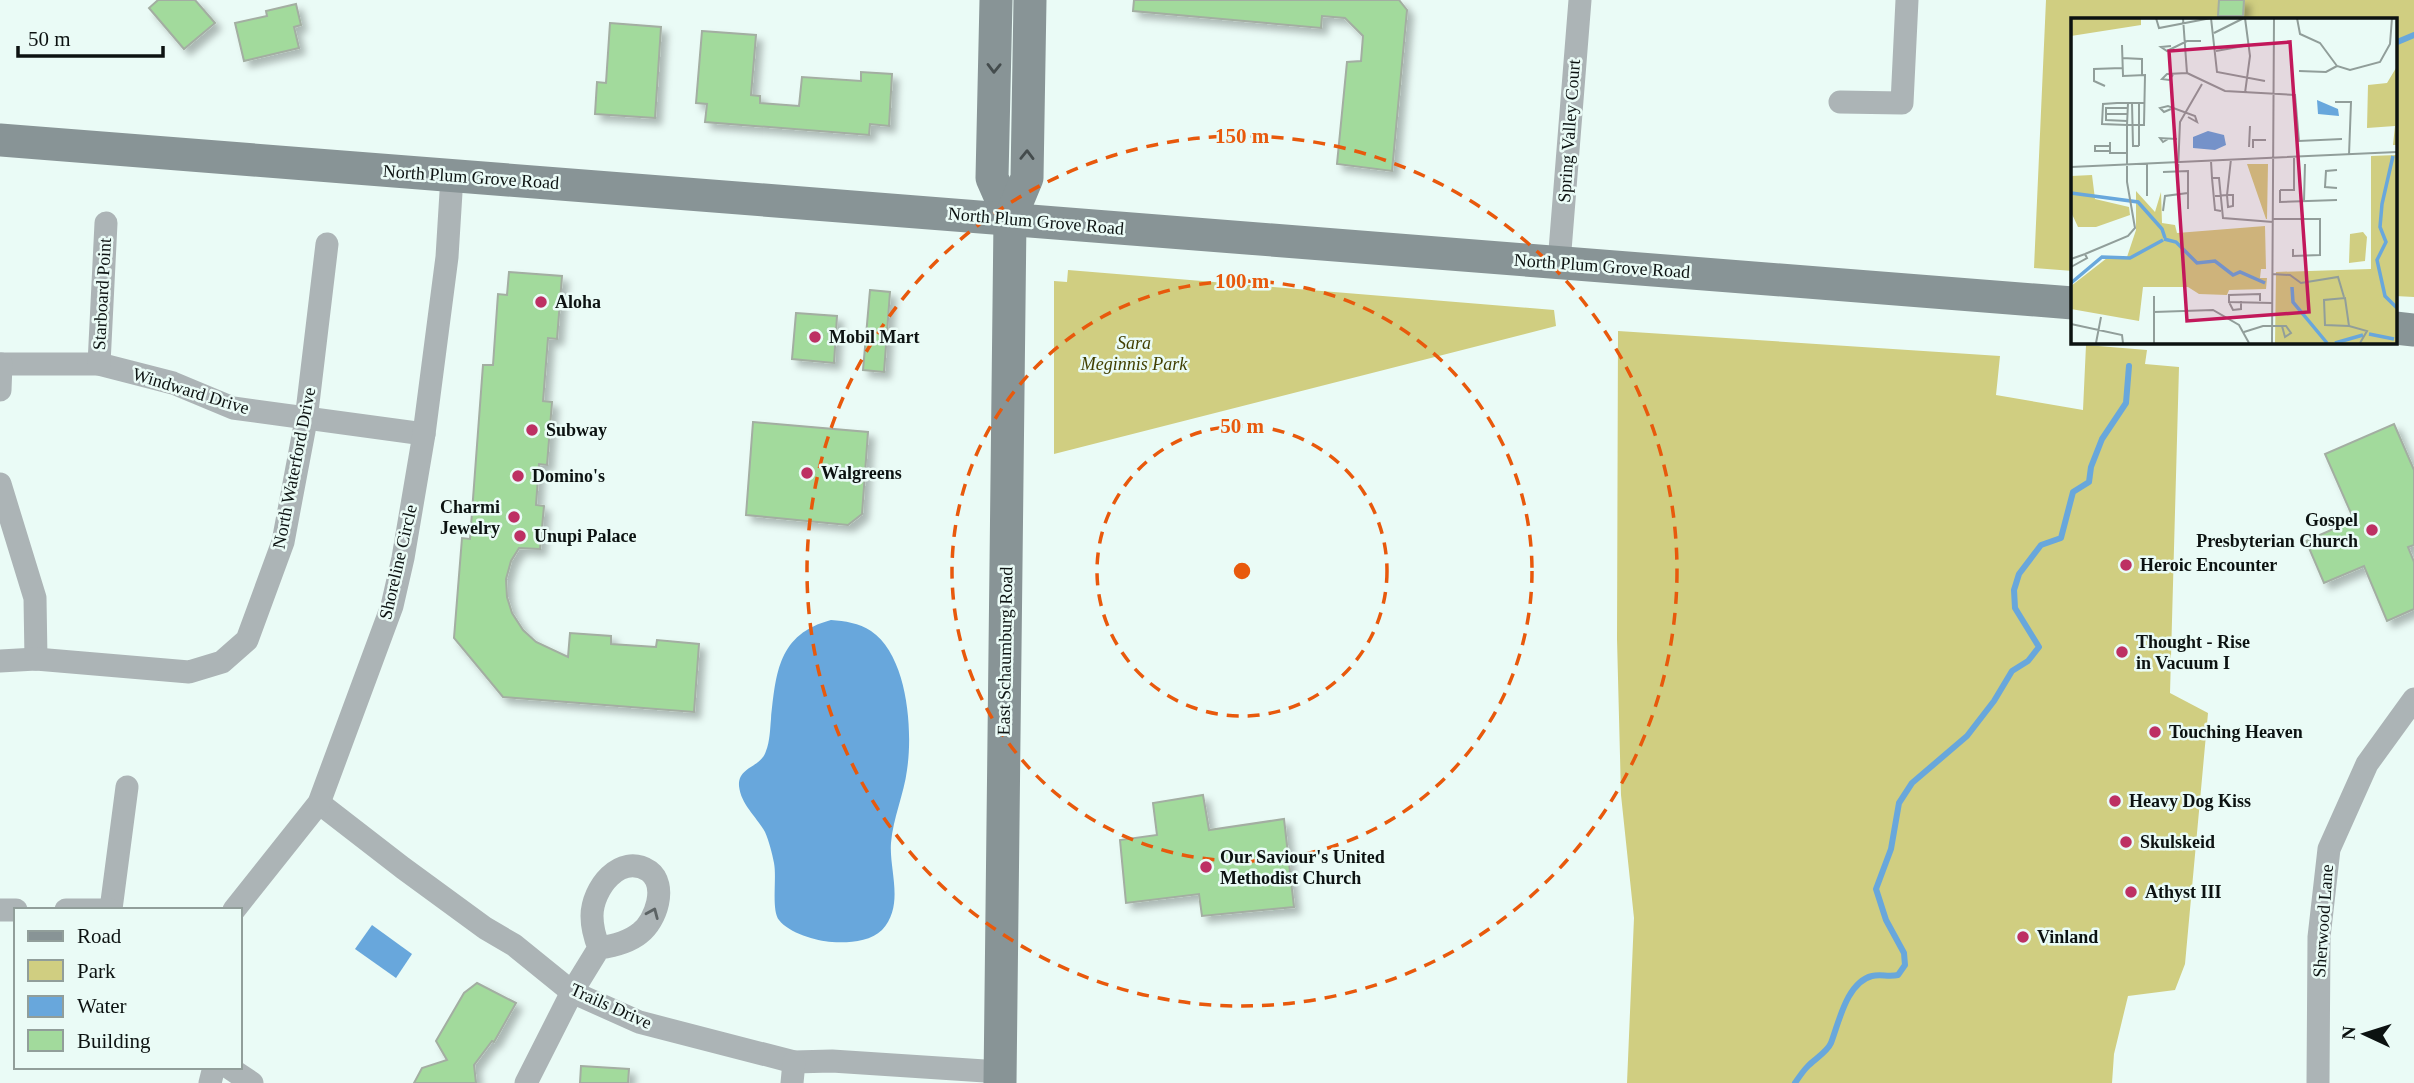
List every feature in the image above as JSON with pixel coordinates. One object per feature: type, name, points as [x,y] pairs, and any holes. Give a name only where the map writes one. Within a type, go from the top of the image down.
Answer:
[{"type":"street","name":"East Schaumburg Road","points":[[996,0],[992,178],[1010,219]]},
{"type":"street","name":"East Schaumburg Road","points":[[1000,1077],[1010,219],[1027,178],[1030,0]]},
{"type":"street","name":"Spring Valley Court","points":[[1559,263],[1580,0]]},
{"type":"street","points":[[1840,102],[1902,103],[1907,0]]},
{"type":"street","name":"North Plum Grove Road","points":[[0,140],[2071,303]]},
{"type":"street","name":"Shoreline Circle","points":[[236,908],[319,803],[391,606],[403,558],[424,434],[447,257],[452,176]]},
{"type":"street","name":"Starboard Point","points":[[99,364],[106,223]]},
{"type":"street","name":"North Waterford Drive","points":[[0,661],[36,659],[189,672],[222,662],[247,639],[283,542],[306,420],[327,244]]},
{"type":"street","points":[[2396,328],[2414,330]]},
{"type":"street","points":[[0,390],[1,364]]},
{"type":"street","name":"Windward Drive","points":[[1,364],[99,364],[173,383],[233,408],[424,434]]},
{"type":"street","points":[[0,484],[35,598],[36,659]]},
{"type":"street","name":"Sherwood Lane","points":[[2318,1083],[2319,937],[2329,849],[2367,764],[2414,699]]},
{"type":"street","points":[[111,908],[127,787]]},
{"type":"street","name":"Trails Drive","points":[[319,803],[485,928],[514,945],[572,992],[639,1022],[793,1073],[832,1061],[1000,1077]]},
{"type":"street","points":[[526,1083],[572,992],[599,948]]},
{"type":"street","points":[[231,1069],[252,1083]]},
{"type":"green space","points":[[2046,0],[2414,0],[2414,297],[2396,296],[2396,18],[2071,18],[2071,271],[2034,268]]},
{"type":"green space","name":"Sara Meginnis Park","points":[[1068,270],[1554,310],[1556,326],[1054,454],[1054,281],[1067,282]]},
{"type":"green space","points":[[1618,331],[2000,356],[1996,395],[2083,410],[2086,345],[2147,350],[2145,364],[2179,367],[2170,693],[2208,713],[2185,964],[2175,990],[2128,996],[2114,1054],[2112,1083],[1627,1083],[1634,918],[1621,795],[1617,639]]},
{"type":"water","points":[[831,620],[862,626],[883,643],[900,676],[909,735],[906,779],[891,843],[893,910],[889,920],[877,934],[859,941],[845,942],[811,938],[789,929],[779,920],[775,909],[775,869],[769,843],[765,832],[746,805],[739,786],[742,774],[760,761],[767,747],[778,671],[790,645],[813,626]]},
{"type":"water","points":[[372,925],[412,954],[396,978],[355,949]]},
{"type":"building","points":[[158,0],[195,0],[215,23],[184,49],[149,8]]},
{"type":"building","points":[[1134,0],[1399,0],[1407,10],[1392,171],[1337,164],[1347,62],[1361,61],[1363,36],[1345,18],[1322,16],[1321,28],[1133,11]]},
{"type":"building","points":[[2219,0],[2244,0],[2243,16],[2218,16]]},
{"type":"building","points":[[296,4],[301,25],[294,27],[299,48],[244,61],[235,23],[267,16],[266,11]]},
{"type":"building","points":[[610,23],[661,27],[655,118],[595,114],[597,82],[606,83]]},
{"type":"building","points":[[702,31],[756,35],[751,95],[760,96],[760,103],[799,106],[802,77],[861,81],[861,72],[892,74],[889,126],[870,124],[869,135],[705,122],[707,104],[696,103]]},
{"type":"building","points":[[509,272],[562,276],[557,339],[548,338],[543,401],[552,402],[547,465],[539,464],[536,505],[544,506],[540,549],[519,548],[511,561],[506,579],[507,597],[512,613],[523,630],[536,642],[568,657],[570,633],[611,636],[611,644],[656,647],[657,640],[699,644],[694,712],[503,697],[454,638],[462,538],[470,539],[483,365],[493,365],[498,294],[507,295]]},
{"type":"building","points":[[870,290],[890,292],[884,372],[863,370]]},
{"type":"building","name":"Mobil Mart","points":[[796,313],[837,316],[834,363],[792,359]]},
{"type":"building","name":"Walgreens","points":[[753,422],[868,432],[862,514],[848,525],[746,515]]},
{"type":"building","name":"Gospel Presbyterian Church","points":[[2394,424],[2414,470],[2414,545],[2408,547],[2414,562],[2414,609],[2387,621],[2364,566],[2324,583],[2306,541],[2354,520],[2325,454]]},
{"type":"building","name":"Our Saviour's United Methodist Church","points":[[1203,795],[1209,830],[1284,819],[1294,907],[1202,916],[1199,894],[1126,903],[1120,840],[1157,835],[1153,803]]},
{"type":"building","points":[[477,983],[516,1003],[494,1042],[492,1041],[474,1065],[476,1083],[414,1083],[422,1068],[447,1060],[436,1041],[464,993]]},
{"type":"building","points":[[581,1066],[629,1069],[628,1083],[580,1083]]},
{"type":"waterway","points":[[2396,43],[2414,35]]},
{"type":"waterway","points":[[1795,1083],[1831,1043],[1845,1004],[1856,986],[1872,976],[1898,975],[1905,965],[1904,953],[1886,920],[1876,889],[1891,849],[1899,803],[1912,783],[1967,736],[1994,701],[2012,671],[2028,661],[2039,647],[2015,608],[2014,590],[2019,574],[2041,545],[2061,538],[2073,492],[2089,482],[2091,467],[2102,439],[2126,403],[2129,366]]},
{"type":"place","name":"Aloha","points":[[541,302]]},
{"type":"place","name":"Mobil Mart","points":[[815,337]]},
{"type":"place","name":"Subway","points":[[532,430]]},
{"type":"place","name":"Walgreens","points":[[807,473]]},
{"type":"place","name":"Domino's","points":[[518,476]]},
{"type":"place","name":"Charmi Jewelry","points":[[514,517]]},
{"type":"place","name":"Gospel Presbyterian Church","points":[[2372,530]]},
{"type":"place","name":"Unupi Palace","points":[[520,536]]},
{"type":"place","name":"Heroic Encounter","points":[[2126,565]]},
{"type":"place","name":"Thought - Rise in Vacuum I","points":[[2122,652]]},
{"type":"place","name":"Touching Heaven","points":[[2155,732]]},
{"type":"place","name":"Heavy Dog Kiss","points":[[2115,801]]},
{"type":"place","name":"Skulskeid","points":[[2126,842]]},
{"type":"place","name":"Our Saviour's United Methodist Church","points":[[1206,867]]},
{"type":"place","name":"Athyst III","points":[[2131,892]]},
{"type":"place","name":"Vinland","points":[[2023,937]]}]
